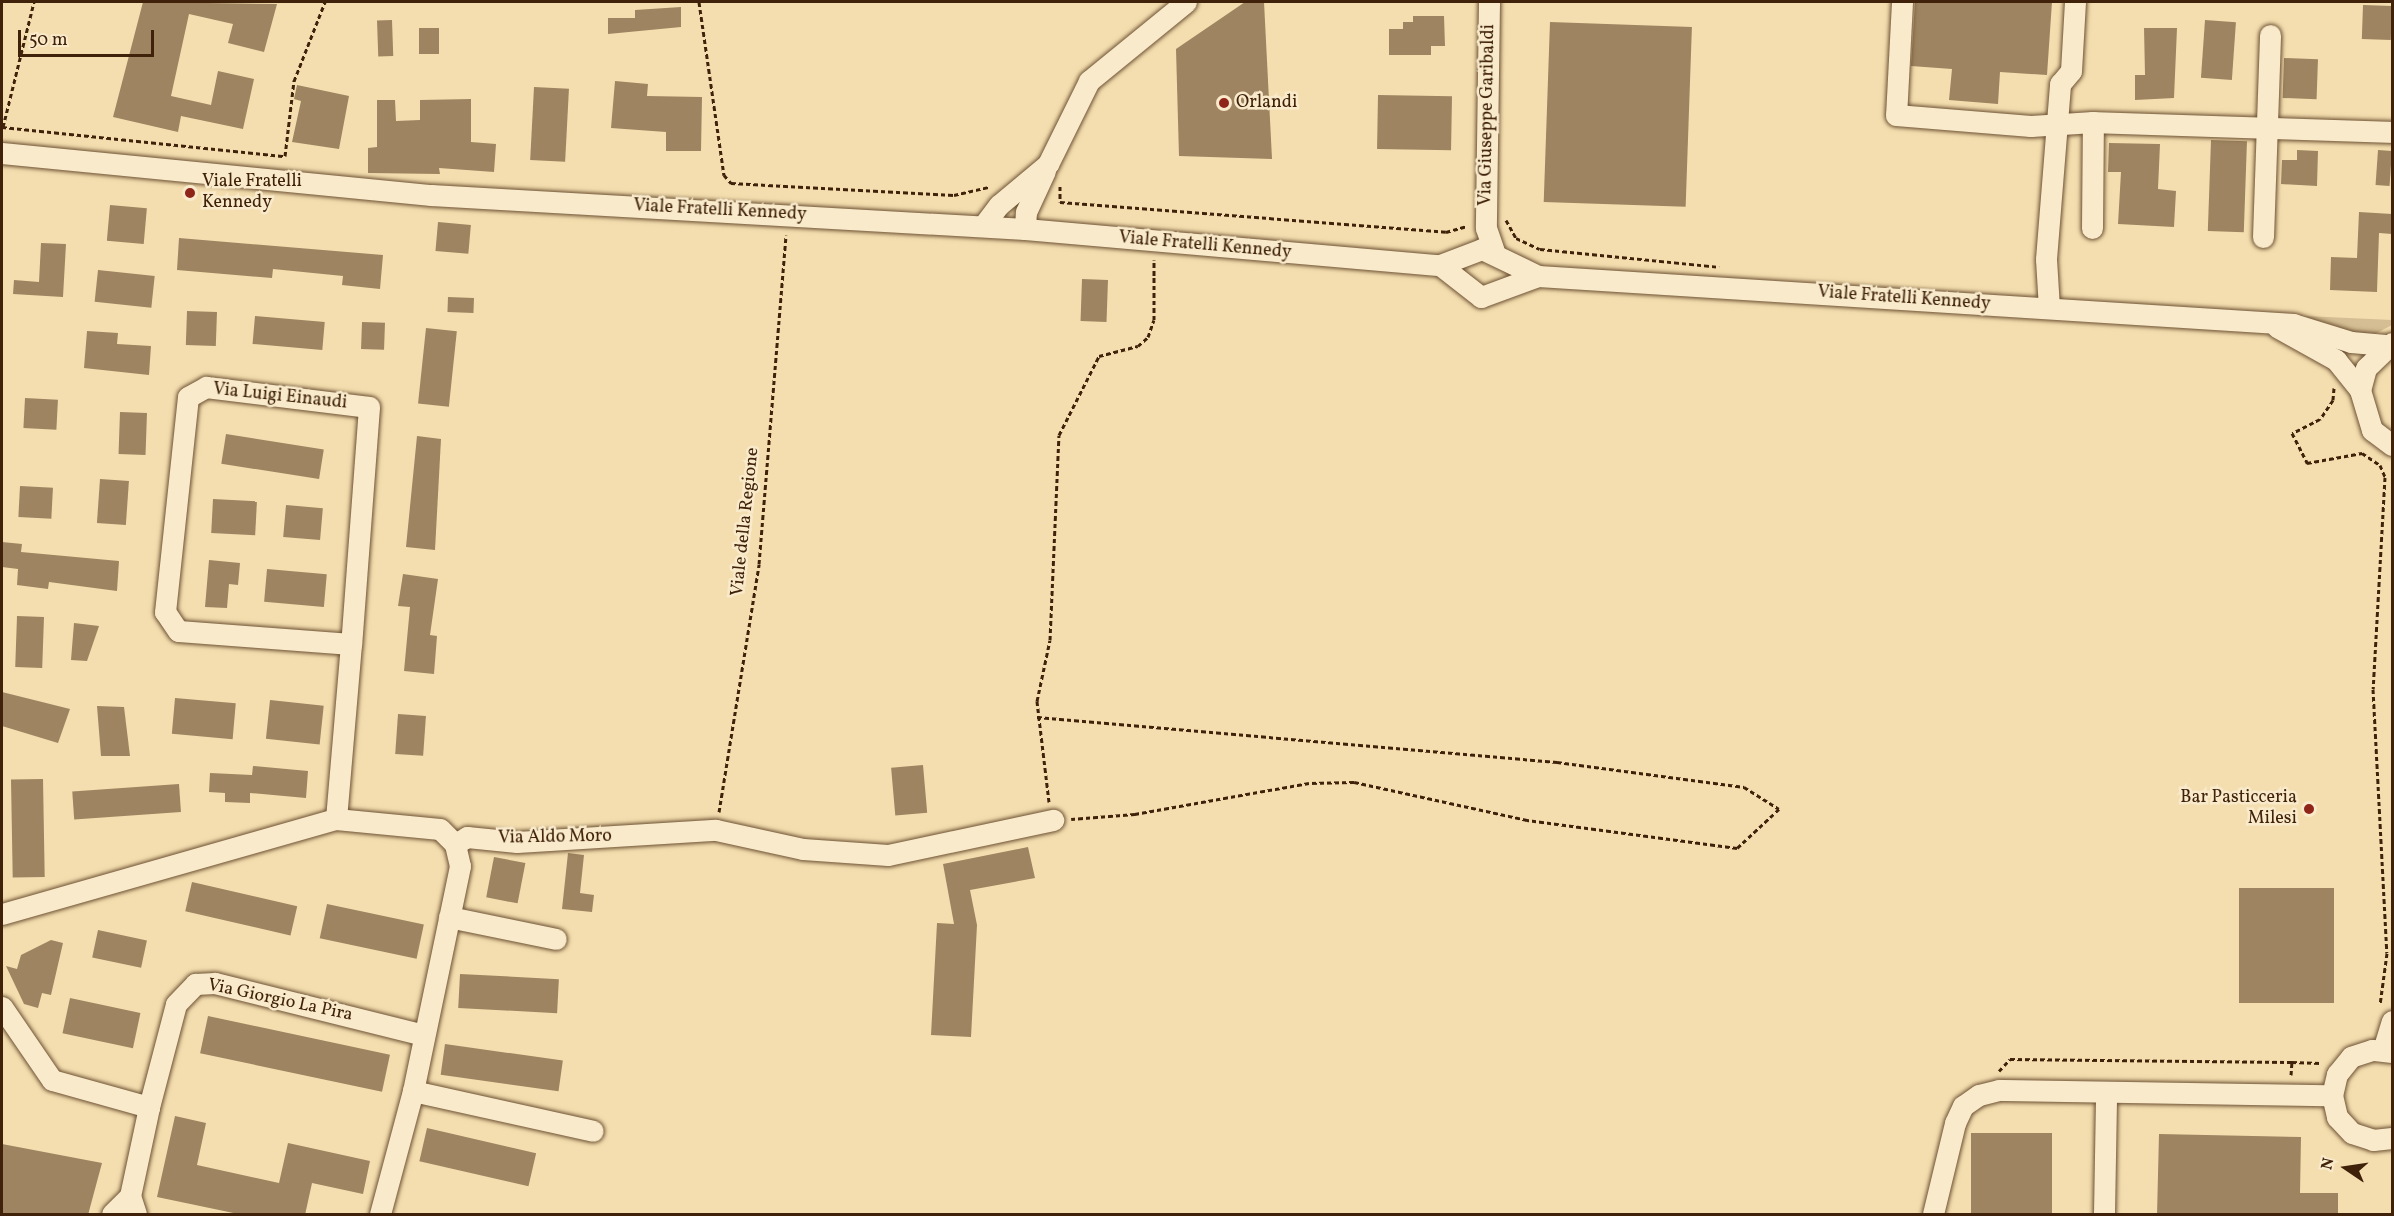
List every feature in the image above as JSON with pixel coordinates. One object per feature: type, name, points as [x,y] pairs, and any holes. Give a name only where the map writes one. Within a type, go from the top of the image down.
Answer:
[{"type":"street","points":[[1025,229],[1026,212],[1089,81],[1186,2]]},
{"type":"street","name":"Via Giuseppe Garibaldi","points":[[1486,253],[1489,2]]},
{"type":"street","points":[[1902,2],[1896,115],[2031,126],[2093,122],[2392,132]]},
{"type":"street","points":[[2049,308],[2046,259],[2059,123],[2060,84],[2071,71],[2075,2]]},
{"type":"street","points":[[2263,237],[2270,35]]},
{"type":"street","points":[[2092,228],[2093,122]]},
{"type":"street","name":"Viale Fratelli Kennedy","points":[[2,153],[431,195],[983,226],[1440,265],[1486,253],[1538,276],[2271,324],[2390,344]]},
{"type":"street","points":[[983,226],[999,205],[1048,164]]},
{"type":"street","points":[[1465,287],[1461,269],[1486,253],[1509,277],[1499,293]]},
{"type":"street","name":"Viale Fratelli Kennedy","points":[[1440,265],[1465,287],[1481,297],[1499,293],[1538,276]]},
{"type":"street","name":"Viale Fratelli Kennedy","points":[[2271,324],[2334,359],[2360,390]]},
{"type":"street","name":"Viale Fratelli Kennedy","points":[[2390,344],[2366,368],[2360,390],[2364,417],[2387,442],[2392,459]]},
{"type":"street","name":"Via Luigi Einaudi","points":[[336,819],[351,644],[369,407],[206,387],[188,397],[165,612],[178,631],[351,644]]},
{"type":"street","points":[[2,914],[336,819],[440,829],[455,844],[460,866],[413,1091],[380,1215]]},
{"type":"street","name":"Via Aldo Moro","points":[[455,844],[467,837],[517,843],[716,830],[803,849],[888,855],[1053,820]]},
{"type":"street","points":[[449,917],[556,939]]},
{"type":"street","name":"Via Giorgio La Pira","points":[[133,1205],[149,1107],[176,1004],[195,984],[215,983],[424,1035]]},
{"type":"street","points":[[2,1007],[52,1080],[149,1107]]},
{"type":"street","points":[[2385,1015],[2388,1051],[2361,1052],[2343,1065],[2332,1095],[2337,1117],[2352,1133],[2373,1140],[2392,1138]]},
{"type":"street","points":[[1933,1215],[1963,1106],[1999,1090],[2106,1096],[2297,1087],[2332,1095]]},
{"type":"street","points":[[413,1091],[593,1131]]},
{"type":"street","points":[[2104,1215],[2106,1096]]},
{"type":"street","points":[[112,1215],[133,1205]]},
{"type":"path","points":[[34,2],[2,127],[285,156],[294,81],[325,2]]},
{"type":"path","points":[[699,2],[724,175],[735,186],[954,195],[995,183]]},
{"type":"path","points":[[1048,164],[1060,178],[1060,202],[1446,232],[1464,230],[1487,204],[1503,213],[1516,238],[1540,249],[1715,264],[1723,270]]},
{"type":"path","name":"Viale della Regione","points":[[716,830],[759,564],[787,215]]},
{"type":"path","points":[[1037,717],[1557,762],[1744,787],[1779,809],[1737,848],[1527,820],[1354,782],[1309,783],[1135,814],[1053,820],[1037,717],[1050,640],[1059,435],[1099,356],[1138,346],[1148,337],[1154,320],[1155,242]]},
{"type":"path","points":[[2334,359],[2326,368],[2334,388],[2328,410],[2292,433],[2307,463],[2362,453],[2380,465],[2385,477],[2373,689],[2387,953],[2385,1015]]},
{"type":"path","points":[[2297,1087],[2291,1080],[2292,1062],[2324,1064],[2313,1073]]},
{"type":"shaded area","points":[[2305,316],[2392,320],[2392,325],[2375,334],[2348,335]]},
{"type":"building","points":[[143,2],[277,4],[264,52],[228,43],[233,24],[189,14],[171,96],[211,105],[218,71],[254,79],[243,129],[181,116],[178,132],[113,117]]},
{"type":"building","name":"Orlandi","points":[[1245,2],[1264,2],[1272,159],[1179,156],[1176,49]]},
{"type":"building","points":[[1915,2],[2052,2],[2047,75],[2000,72],[1998,104],[1949,100],[1952,69],[1911,66]]},
{"type":"building","points":[[2363,5],[2392,6],[2391,40],[2362,39]]},
{"type":"building","points":[[681,7],[681,27],[608,34],[608,18],[635,18],[635,10]]},
{"type":"building","points":[[1413,16],[1444,16],[1445,46],[1431,46],[1431,55],[1389,55],[1389,29],[1403,29],[1403,22],[1413,22]]},
{"type":"building","points":[[392,20],[393,56],[378,57],[377,21]]},
{"type":"building","points":[[2205,20],[2236,22],[2232,80],[2201,78]]},
{"type":"building","points":[[1550,22],[1692,27],[1686,207],[1544,202]]},
{"type":"building","points":[[419,28],[439,28],[439,54],[419,54]]},
{"type":"building","points":[[2144,28],[2177,28],[2174,98],[2135,100],[2135,75],[2145,75]]},
{"type":"building","points":[[2284,58],[2318,59],[2317,99],[2283,98]]},
{"type":"building","points":[[615,81],[648,84],[647,96],[702,97],[701,151],[666,151],[666,132],[611,128]]},
{"type":"building","points":[[297,85],[349,96],[339,149],[292,142],[301,101],[294,99]]},
{"type":"building","points":[[534,87],[569,89],[565,162],[530,160]]},
{"type":"building","points":[[1378,95],[1452,96],[1451,150],[1377,149]]},
{"type":"building","points":[[471,99],[471,142],[496,144],[494,172],[439,168],[440,174],[368,173],[368,148],[377,147],[377,100],[395,100],[396,121],[420,120],[420,100]]},
{"type":"building","points":[[2211,140],[2247,141],[2244,232],[2208,231]]},
{"type":"building","points":[[2109,143],[2160,144],[2158,189],[2176,191],[2174,227],[2118,224],[2121,172],[2108,172]]},
{"type":"building","points":[[2297,150],[2318,151],[2317,186],[2281,184],[2282,160],[2297,160]]},
{"type":"building","points":[[2378,150],[2392,151],[2390,186],[2376,185]]},
{"type":"building","points":[[110,205],[147,208],[144,244],[107,241]]},
{"type":"building","points":[[2359,212],[2392,214],[2392,234],[2379,233],[2377,292],[2330,290],[2331,257],[2357,258]]},
{"type":"building","points":[[438,222],[471,225],[468,254],[435,251]]},
{"type":"building","points":[[179,238],[383,255],[380,289],[342,285],[343,276],[273,269],[272,278],[177,270]]},
{"type":"building","points":[[41,243],[66,244],[63,297],[13,294],[14,280],[39,282]]},
{"type":"building","points":[[98,270],[155,276],[151,308],[95,302]]},
{"type":"building","points":[[1082,279],[1108,280],[1107,322],[1081,321]]},
{"type":"building","points":[[448,297],[474,298],[473,313],[447,312]]},
{"type":"building","points":[[187,311],[217,312],[216,346],[186,345]]},
{"type":"building","points":[[255,316],[325,322],[322,350],[253,344]]},
{"type":"building","points":[[362,322],[385,323],[384,350],[361,349]]},
{"type":"building","points":[[426,328],[457,331],[449,407],[418,404]]},
{"type":"building","points":[[87,331],[118,333],[117,344],[151,346],[149,375],[84,368]]},
{"type":"building","points":[[25,398],[58,400],[56,430],[23,428]]},
{"type":"building","points":[[120,412],[147,413],[146,455],[119,454]]},
{"type":"building","points":[[226,434],[324,449],[319,479],[221,464]]},
{"type":"building","points":[[417,436],[441,439],[435,550],[406,547]]},
{"type":"building","points":[[100,479],[129,481],[126,525],[97,523]]},
{"type":"building","points":[[20,486],[53,488],[51,519],[18,517]]},
{"type":"building","points":[[213,499],[257,501],[255,535],[211,533]]},
{"type":"building","points":[[286,505],[323,508],[320,540],[283,537]]},
{"type":"building","points":[[2,542],[22,544],[21,552],[119,561],[117,591],[49,582],[48,589],[17,585],[18,569],[2,567]]},
{"type":"building","points":[[209,560],[240,563],[238,585],[229,584],[227,608],[205,607]]},
{"type":"building","points":[[267,569],[327,574],[324,607],[264,602]]},
{"type":"building","points":[[403,574],[438,579],[430,635],[437,636],[434,674],[404,671],[410,607],[398,606]]},
{"type":"building","points":[[17,616],[44,617],[42,668],[15,667]]},
{"type":"building","points":[[74,623],[99,626],[87,661],[71,660]]},
{"type":"building","points":[[2,692],[70,709],[58,743],[2,726]]},
{"type":"building","points":[[175,698],[236,703],[233,739],[172,734]]},
{"type":"building","points":[[270,700],[324,706],[320,744],[266,739]]},
{"type":"building","points":[[97,706],[124,707],[130,756],[101,756]]},
{"type":"building","points":[[398,714],[426,716],[423,756],[395,754]]},
{"type":"building","points":[[923,765],[927,813],[895,816],[891,768]]},
{"type":"building","points":[[253,766],[308,771],[306,798],[250,793],[250,803],[225,802],[225,793],[209,792],[210,773],[252,775]]},
{"type":"building","points":[[43,779],[45,877],[13,878],[11,780]]},
{"type":"building","points":[[179,784],[181,812],[74,819],[72,791]]},
{"type":"building","points":[[1028,847],[1035,878],[970,890],[977,925],[971,1037],[931,1035],[937,923],[954,924],[943,864]]},
{"type":"building","points":[[568,853],[584,855],[580,893],[594,895],[592,912],[562,909]]},
{"type":"building","points":[[494,857],[525,863],[518,903],[486,897]]},
{"type":"building","points":[[192,882],[297,906],[290,936],[185,911]]},
{"type":"building","points":[[2239,888],[2334,888],[2334,1003],[2239,1003]]},
{"type":"building","points":[[327,904],[424,925],[417,959],[320,938]]},
{"type":"building","points":[[98,930],[147,940],[141,968],[92,957]]},
{"type":"building","points":[[51,940],[63,943],[51,995],[42,993],[38,1008],[24,1004],[6,966],[17,969],[21,955]]},
{"type":"building","points":[[460,974],[559,979],[557,1013],[458,1008]]},
{"type":"building","points":[[70,998],[140,1013],[133,1048],[63,1033]]},
{"type":"building","points":[[208,1016],[390,1055],[382,1092],[200,1053]]},
{"type":"building","points":[[445,1044],[563,1061],[559,1091],[441,1075]]},
{"type":"building","points":[[175,1116],[206,1123],[197,1165],[279,1183],[288,1143],[370,1161],[363,1194],[312,1183],[305,1215],[243,1215],[157,1197]]},
{"type":"building","points":[[427,1128],[536,1153],[528,1186],[419,1161]]},
{"type":"building","points":[[1971,1133],[2052,1133],[2052,1214],[1971,1214]]},
{"type":"building","points":[[2159,1134],[2301,1137],[2300,1193],[2338,1193],[2338,1215],[2157,1215]]},
{"type":"building","points":[[2,1144],[102,1163],[88,1215],[2,1215]]},
{"type":"place","name":"Orlandi","points":[[1224,103]]},
{"type":"place","name":"Viale Fratelli Kennedy","points":[[190,193]]},
{"type":"place","name":"Bar Pasticceria Milesi","points":[[2309,809]]}]
